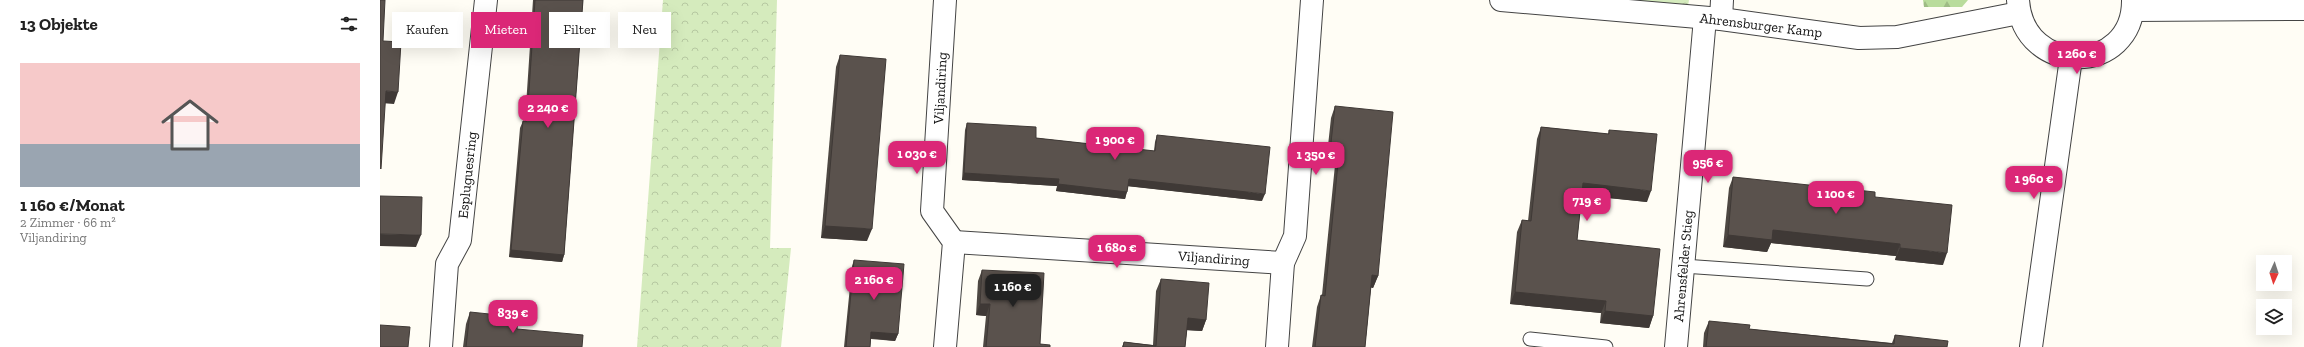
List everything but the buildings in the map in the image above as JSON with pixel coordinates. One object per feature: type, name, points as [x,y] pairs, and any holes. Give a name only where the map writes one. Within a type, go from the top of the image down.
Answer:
[{"type":"street","name":"Espluguesring","points":[[441,347],[447,264],[460,240],[486,0]]},
{"type":"street","name":"Viljandiring","points":[[945,0],[932,210],[954,242],[1283,263]]},
{"type":"street","points":[[1277,347],[1283,263],[1295,236],[1312,0]]},
{"type":"street","name":"Ahrensburger Kamp","points":[[1501,0],[1716,12],[1859,38],[1897,37],[2019,6]]},
{"type":"street","points":[[2019,6],[2026,30],[2038,44],[2053,54],[2071,58],[2088,57],[2104,51],[2118,40],[2128,27],[2133,5],[2304,9]]},
{"type":"street","name":"Ahrensfelder Stieg","points":[[1676,347],[1683,266],[1716,12]]},
{"type":"street","points":[[2031,347],[2071,58]]},
{"type":"street","points":[[945,347],[954,242]]},
{"type":"lane","points":[[1683,266],[1867,279]]},
{"type":"lane","points":[[1530,339],[1606,347]]},
{"type":"green space","points":[[663,0],[777,0],[770,248],[791,248],[781,347],[637,347],[659,48],[671,48],[671,12],[662,12]]},
{"type":"green space","points":[[1619,0],[1689,0],[1688,6]]},
{"type":"green space","points":[[1923,0],[1968,0],[1962,7],[1924,7]]}]
